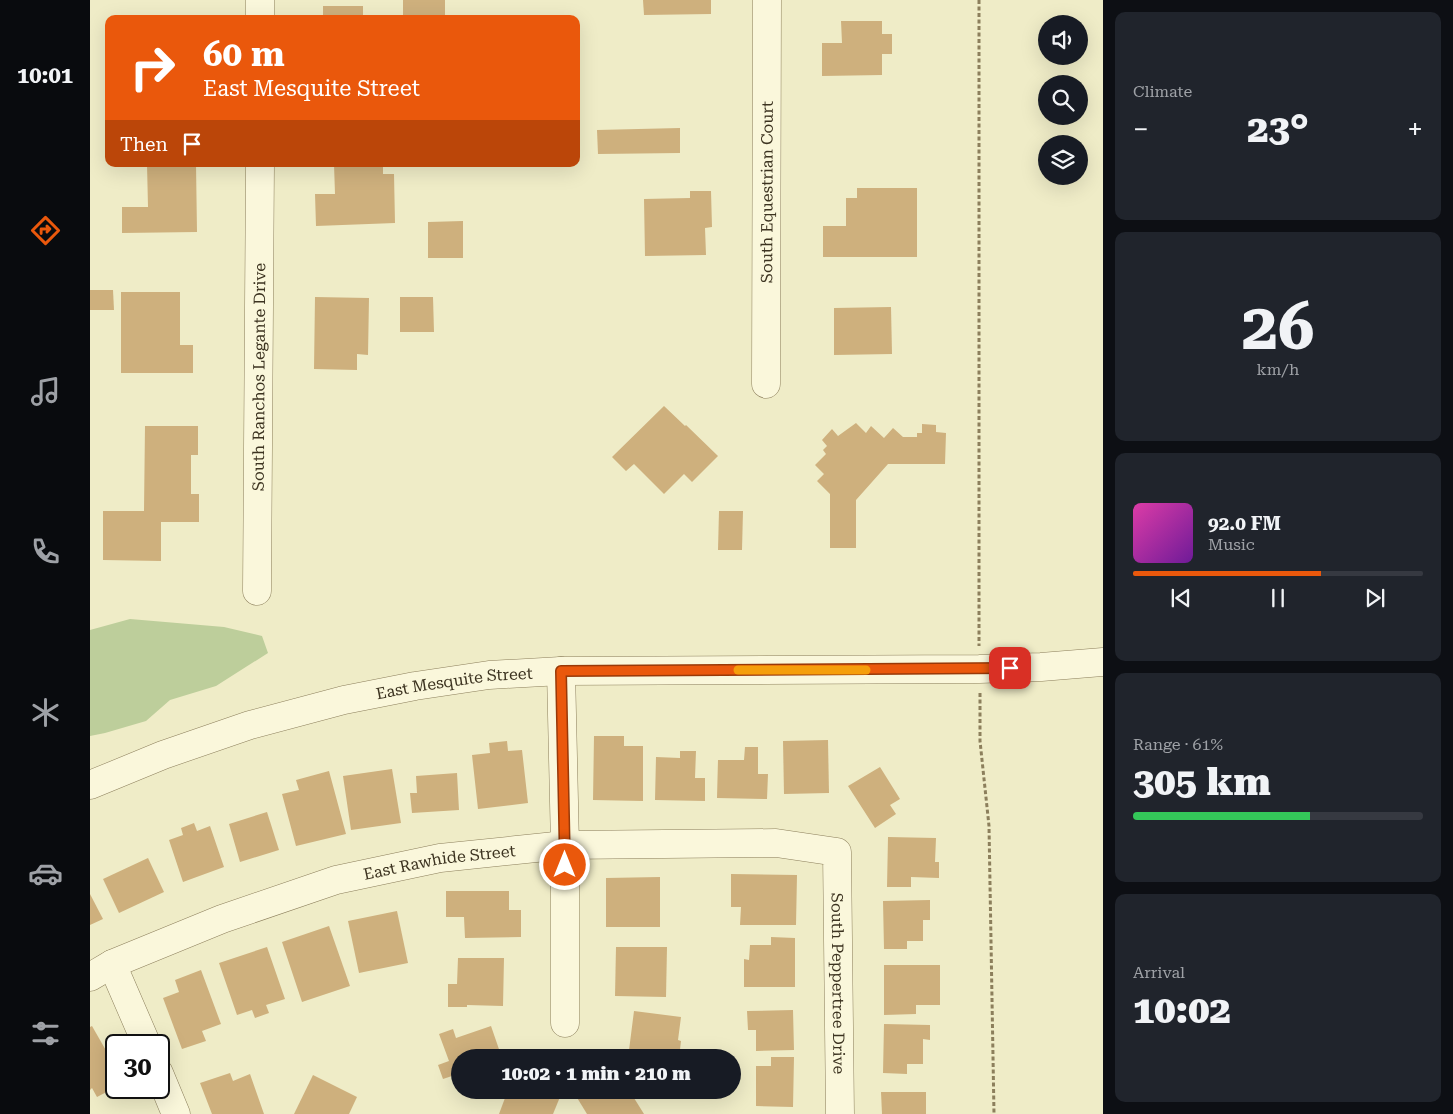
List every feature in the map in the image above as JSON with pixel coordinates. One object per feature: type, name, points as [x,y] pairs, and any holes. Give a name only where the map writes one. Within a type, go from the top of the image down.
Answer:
[{"type":"street","points":[[260,0],[260,15]]},
{"type":"street","name":"South Equestrian Court","points":[[766,384],[768,0]]},
{"type":"street","name":"South Ranchos Legante Drive","points":[[257,591],[260,167]]},
{"type":"street","name":"East Mesquite Street","points":[[90,785],[163,755],[250,725],[344,700],[415,686],[489,675],[561,671],[979,670],[1103,662]]},
{"type":"street","points":[[561,671],[565,845],[565,1023]]},
{"type":"street","name":"East Rawhide Street","points":[[101,971],[222,919],[336,880],[440,858],[565,845],[776,843],[837,852]]},
{"type":"street","name":"South Peppertree Drive","points":[[837,852],[840,1114]]},
{"type":"street","points":[[101,971],[140,1034]]},
{"type":"street","points":[[170,1099],[176,1114]]},
{"type":"path","points":[[979,0],[979,670],[980,741],[989,826],[994,1114]]},
{"type":"green space","points":[[130,619],[224,627],[262,636],[268,653],[216,686],[170,700],[146,721],[90,736],[90,630]]},
{"type":"building","points":[[403,0],[445,0],[445,15],[403,15]]},
{"type":"building","points":[[643,0],[711,0],[711,14],[644,15]]},
{"type":"building","points":[[323,6],[363,6],[363,15],[323,15]]},
{"type":"building","points":[[841,21],[882,21],[882,34],[892,34],[892,54],[882,54],[882,75],[822,76],[822,43],[842,43]]},
{"type":"building","points":[[680,128],[680,153],[598,154],[597,130]]},
{"type":"building","points":[[147,167],[196,167],[197,232],[122,233],[122,207],[148,207]]},
{"type":"building","points":[[334,167],[383,167],[383,174],[394,174],[395,223],[316,226],[315,194],[335,194]]},
{"type":"building","points":[[857,188],[917,188],[917,257],[823,257],[823,226],[846,226],[846,198],[857,198]]},
{"type":"building","points":[[690,191],[711,191],[712,227],[705,228],[706,255],[645,256],[644,199],[690,198]]},
{"type":"building","points":[[463,221],[463,258],[428,258],[428,222]]},
{"type":"building","points":[[90,290],[113,290],[114,310],[90,310]]},
{"type":"building","points":[[121,292],[180,292],[180,345],[193,345],[193,373],[121,373]]},
{"type":"building","points":[[315,297],[369,298],[368,355],[357,354],[357,370],[314,369]]},
{"type":"building","points":[[400,297],[433,297],[434,332],[400,332]]},
{"type":"building","points":[[891,307],[892,354],[834,355],[834,308]]},
{"type":"building","points":[[664,406],[718,456],[692,482],[684,474],[664,494],[634,464],[626,471],[612,457]]},
{"type":"building","points":[[856,423],[866,433],[871,426],[884,438],[893,428],[903,437],[917,437],[917,433],[922,433],[922,424],[936,425],[936,432],[946,433],[945,464],[888,464],[856,500],[856,548],[830,548],[830,494],[817,481],[824,474],[815,465],[826,454],[823,450],[827,446],[822,440],[832,429],[838,436]]},
{"type":"building","points":[[145,426],[198,426],[198,455],[191,455],[191,494],[199,494],[199,522],[161,522],[161,561],[103,560],[103,511],[144,511]]},
{"type":"building","points":[[719,511],[743,511],[742,550],[718,550]]},
{"type":"building","points":[[594,736],[624,736],[624,746],[643,746],[643,801],[593,800]]},
{"type":"building","points":[[828,740],[829,793],[784,794],[783,741]]},
{"type":"building","points":[[507,741],[508,751],[522,750],[528,803],[478,809],[472,755],[490,753],[489,743]]},
{"type":"building","points":[[745,747],[758,747],[758,774],[768,774],[767,799],[717,798],[718,760],[744,760]]},
{"type":"building","points":[[680,751],[696,751],[695,778],[705,778],[705,801],[655,800],[656,757],[680,758]]},
{"type":"building","points":[[880,767],[900,799],[890,805],[896,814],[875,828],[848,786]]},
{"type":"building","points":[[392,769],[401,823],[351,830],[343,776]]},
{"type":"building","points":[[329,771],[346,834],[296,846],[282,794],[299,790],[296,780]]},
{"type":"building","points":[[457,773],[459,810],[412,813],[410,793],[417,793],[416,776]]},
{"type":"building","points":[[267,812],[279,850],[240,862],[229,824]]},
{"type":"building","points":[[194,823],[197,831],[210,826],[224,867],[183,882],[169,840],[183,835],[181,828]]},
{"type":"building","points":[[888,837],[936,838],[935,862],[939,862],[939,878],[911,877],[911,887],[887,887]]},
{"type":"building","points":[[148,858],[164,892],[119,913],[103,879]]},
{"type":"building","points":[[731,874],[797,875],[796,925],[740,925],[741,907],[731,907]]},
{"type":"building","points":[[660,877],[660,927],[606,927],[606,878]]},
{"type":"building","points":[[446,891],[509,891],[509,910],[521,910],[521,937],[465,938],[464,917],[446,917]]},
{"type":"building","points":[[90,894],[103,919],[90,925]]},
{"type":"building","points":[[930,900],[930,920],[923,920],[923,941],[907,941],[907,949],[884,949],[883,901]]},
{"type":"building","points":[[397,911],[408,963],[359,973],[348,921]]},
{"type":"building","points":[[329,926],[350,986],[302,1002],[282,942]]},
{"type":"building","points":[[771,937],[795,938],[795,987],[744,987],[744,959],[749,960],[750,945],[771,945]]},
{"type":"building","points":[[267,947],[285,999],[266,1005],[269,1013],[255,1018],[252,1010],[237,1015],[219,963]]},
{"type":"building","points":[[616,947],[667,947],[666,997],[615,996]]},
{"type":"building","points":[[458,958],[504,958],[503,1006],[467,1005],[467,1007],[448,1007],[448,984],[457,984]]},
{"type":"building","points":[[884,965],[940,965],[940,1005],[916,1005],[916,1014],[884,1015]]},
{"type":"building","points":[[201,970],[221,1024],[202,1031],[206,1041],[182,1049],[163,998],[179,992],[175,980]]},
{"type":"building","points":[[793,1010],[794,1050],[756,1051],[756,1030],[748,1030],[747,1011]]},
{"type":"building","points":[[634,1011],[681,1017],[678,1040],[681,1041],[680,1049],[629,1049]]},
{"type":"building","points":[[884,1024],[930,1025],[930,1040],[923,1039],[923,1064],[907,1064],[907,1074],[883,1073]]},
{"type":"building","points":[[92,1026],[105,1049],[105,1093],[97,1097],[92,1088],[90,1090],[90,1027]]},
{"type":"building","points":[[491,1026],[499,1049],[451,1049],[451,1076],[443,1079],[438,1065],[449,1061],[439,1034],[453,1029],[456,1038]]},
{"type":"building","points":[[771,1057],[794,1057],[793,1107],[756,1106],[756,1066],[771,1066]]},
{"type":"building","points":[[230,1073],[233,1081],[250,1074],[264,1114],[212,1114],[200,1083]]},
{"type":"building","points":[[313,1075],[357,1097],[349,1114],[294,1114]]},
{"type":"building","points":[[881,1092],[926,1092],[926,1114],[882,1114]]},
{"type":"building","points":[[505,1099],[559,1099],[553,1114],[499,1114]]},
{"type":"building","points":[[578,1099],[635,1099],[644,1114],[587,1114]]},
{"type":"slow traffic","points":[[738,670],[866,670]]},
{"type":"route","points":[[565,865],[561,671],[979,670],[1010,668]]}]
